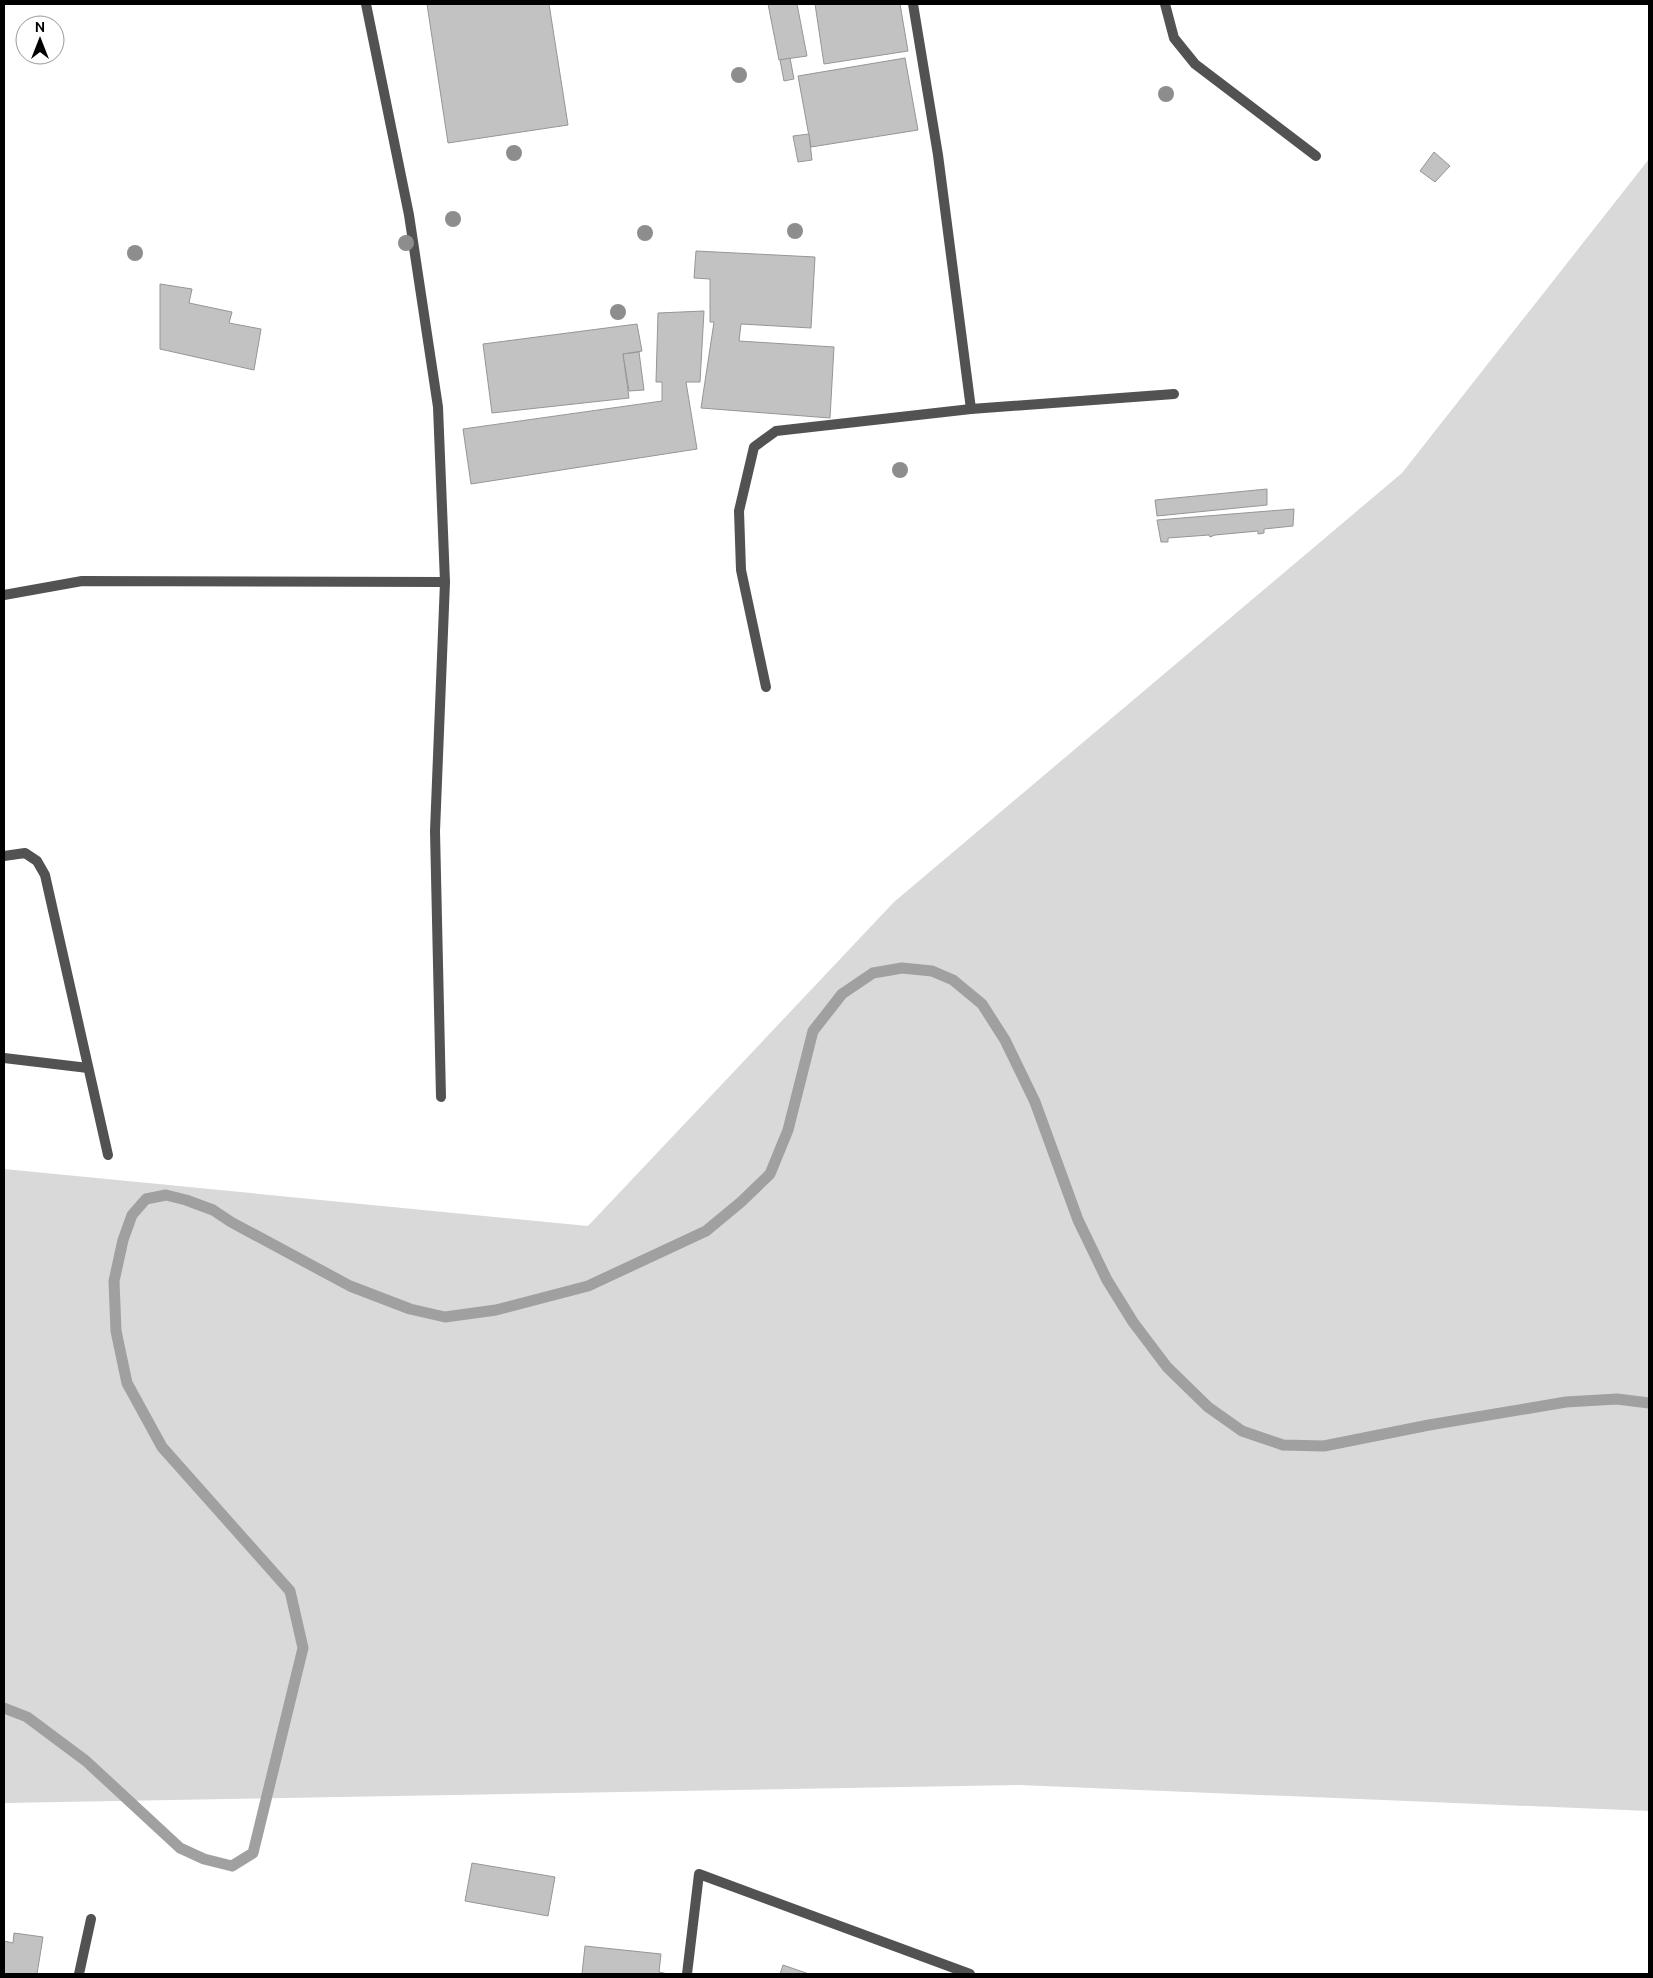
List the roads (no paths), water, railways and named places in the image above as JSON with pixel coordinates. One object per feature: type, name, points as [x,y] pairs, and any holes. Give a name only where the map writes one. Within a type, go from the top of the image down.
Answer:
[{"type":"street","points":[[366,4],[409,215],[438,407],[445,582],[435,831],[441,1097]]},
{"type":"street","points":[[913,4],[938,155],[971,409]]},
{"type":"street","points":[[1166,4],[1174,38],[1195,64],[1316,156]]},
{"type":"street","points":[[766,688],[741,570],[739,511],[754,447],[776,431],[971,409],[1174,394]]},
{"type":"street","points":[[4,595],[82,581],[445,582]]},
{"type":"street","points":[[4,856],[25,853],[37,861],[45,875],[108,1155]]},
{"type":"street","points":[[4,1058],[88,1068]]},
{"type":"street","points":[[687,1974],[699,1874],[970,1974]]},
{"type":"street","points":[[79,1974],[91,1919]]},
{"type":"waterway","points":[[4,1708],[27,1717],[86,1761],[180,1848],[204,1859],[232,1866],[253,1853],[303,1648],[290,1591],[162,1447],[127,1383],[116,1331],[114,1281],[123,1240],[132,1215],[146,1199],[166,1195],[213,1210],[231,1222],[350,1286],[410,1309],[445,1317],[496,1310],[588,1286],[706,1231],[741,1202],[770,1174],[788,1130],[813,1031],[842,994],[873,973],[902,968],[932,971],[953,980],[982,1004],[1005,1040],[1035,1102],[1078,1220],[1107,1280],[1133,1322],[1167,1367],[1208,1407],[1242,1431],[1283,1445],[1324,1446],[1429,1425],[1566,1402],[1617,1399],[1649,1403]]}]
